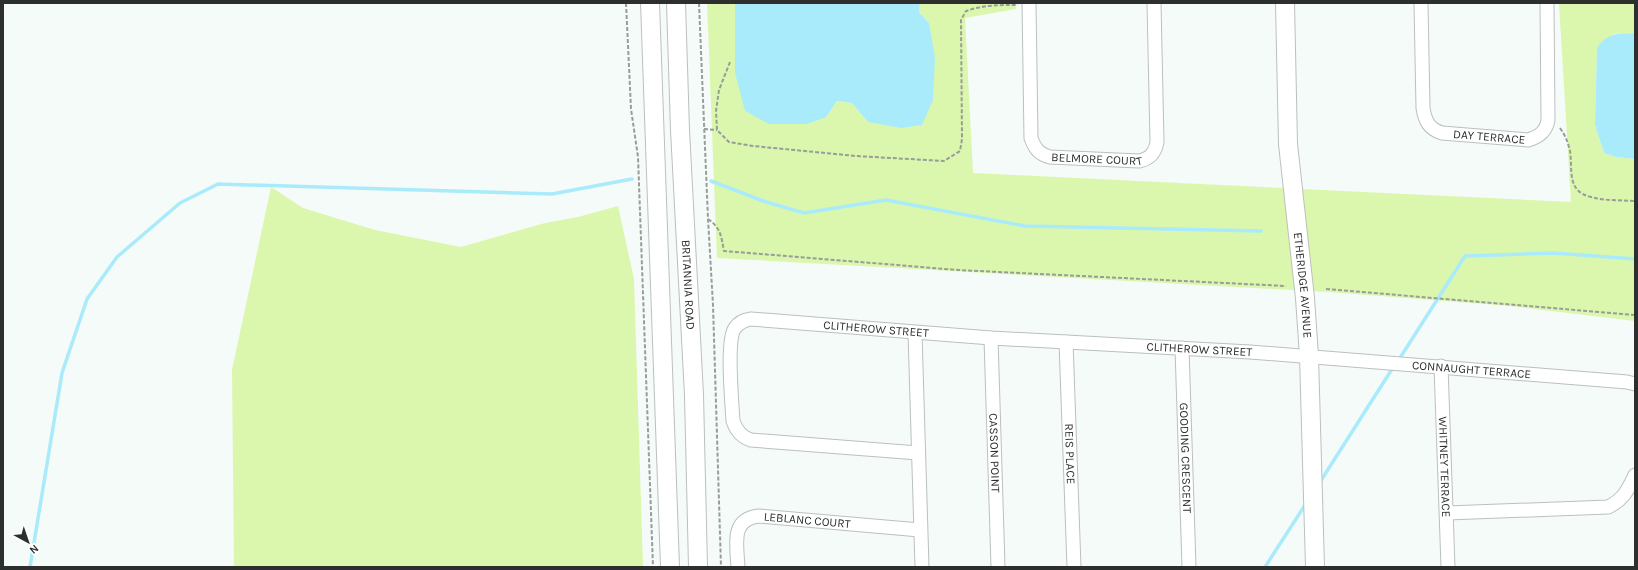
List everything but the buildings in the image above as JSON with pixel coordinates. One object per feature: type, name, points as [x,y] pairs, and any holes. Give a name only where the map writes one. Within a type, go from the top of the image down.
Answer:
[{"type":"main road","points":[[650,3],[670,567]]},
{"type":"main road","name":"BRITANNIA ROAD","points":[[676,3],[680,130],[694,395],[698,567]]},
{"type":"main road","name":"ETHERIDGE AVENUE","points":[[1285,3],[1288,144],[1305,298],[1315,567]]},
{"type":"street","name":"BELMORE COURT","points":[[1029,4],[1031,138],[1038,151],[1050,157],[1139,161],[1146,160],[1152,155],[1156,148],[1157,142],[1154,3]]},
{"type":"street","name":"DAY TERRACE","points":[[1421,3],[1423,108],[1425,120],[1429,126],[1435,131],[1442,133],[1528,140],[1536,138],[1547,128],[1547,3]]},
{"type":"street","name":"CLITHEROW STREET","points":[[918,452],[751,440],[743,436],[738,432],[733,421],[731,335],[734,328],[744,321],[751,320],[990,338],[1308,356]]},
{"type":"street","points":[[915,333],[922,567]]},
{"type":"street","name":"CASSON POINT","points":[[990,338],[998,567]]},
{"type":"street","name":"REIS PLACE","points":[[1066,342],[1074,567]]},
{"type":"street","name":"GOODING CRESCENT","points":[[1182,348],[1189,567]]},
{"type":"street","name":"CONNAUGHT TERRACE","points":[[1308,356],[1441,366],[1627,382],[1635,384]]},
{"type":"street","name":"WHITNEY TERRACE","points":[[1441,366],[1448,567]]},
{"type":"street","points":[[1447,513],[1608,507],[1623,498],[1635,475]]},
{"type":"street","name":"LEBLANC COURT","points":[[738,567],[736,535],[739,526],[745,520],[752,517],[759,516],[920,530]]},
{"type":"path","points":[[626,3],[631,109],[638,157],[653,567]]},
{"type":"path","points":[[699,3],[713,305],[721,567]]},
{"type":"path","points":[[704,129],[717,130],[729,142],[753,146],[856,156],[944,161],[960,151],[962,139],[961,20],[966,11],[986,5],[1029,4]]},
{"type":"path","points":[[717,130],[716,111],[719,90],[730,62]]},
{"type":"path","points":[[1560,128],[1567,139],[1570,151],[1571,171],[1574,185],[1581,194],[1592,198],[1635,201]]},
{"type":"path","points":[[708,219],[716,225],[720,233],[724,251],[958,270],[1286,286]]},
{"type":"path","points":[[1326,289],[1635,315]]},
{"type":"green space","points":[[707,3],[735,3],[736,20],[826,117],[837,101],[852,103],[868,122],[929,23],[919,12],[920,3],[1015,3],[1016,9],[965,18],[973,173],[1571,202],[1559,4],[1635,3],[1635,33],[1614,34],[1597,48],[1595,125],[1604,153],[1616,157],[1635,159],[1635,321],[1510,306],[1328,292],[717,258]]},
{"type":"green space","points":[[271,187],[303,208],[375,230],[461,247],[545,223],[578,217],[618,206],[634,279],[643,567],[234,567],[232,370]]},
{"type":"water","points":[[735,3],[920,3],[919,12],[929,23],[935,57],[933,100],[922,125],[901,128],[868,122],[852,103],[837,101],[826,117],[807,124],[769,124],[745,111],[735,73]]},
{"type":"water","points":[[1635,33],[1635,159],[1616,157],[1604,153],[1595,125],[1597,48],[1609,36]]},
{"type":"waterway","points":[[30,567],[62,373],[87,299],[117,257],[180,203],[218,184],[552,194],[632,179]]},
{"type":"waterway","points":[[711,181],[763,201],[804,213],[886,200],[1025,226],[1261,231]]},
{"type":"waterway","points":[[1398,361],[1465,256],[1554,253],[1635,259]]},
{"type":"waterway","points":[[1320,482],[1394,366]]},
{"type":"waterway","points":[[1265,567],[1307,502]]}]
